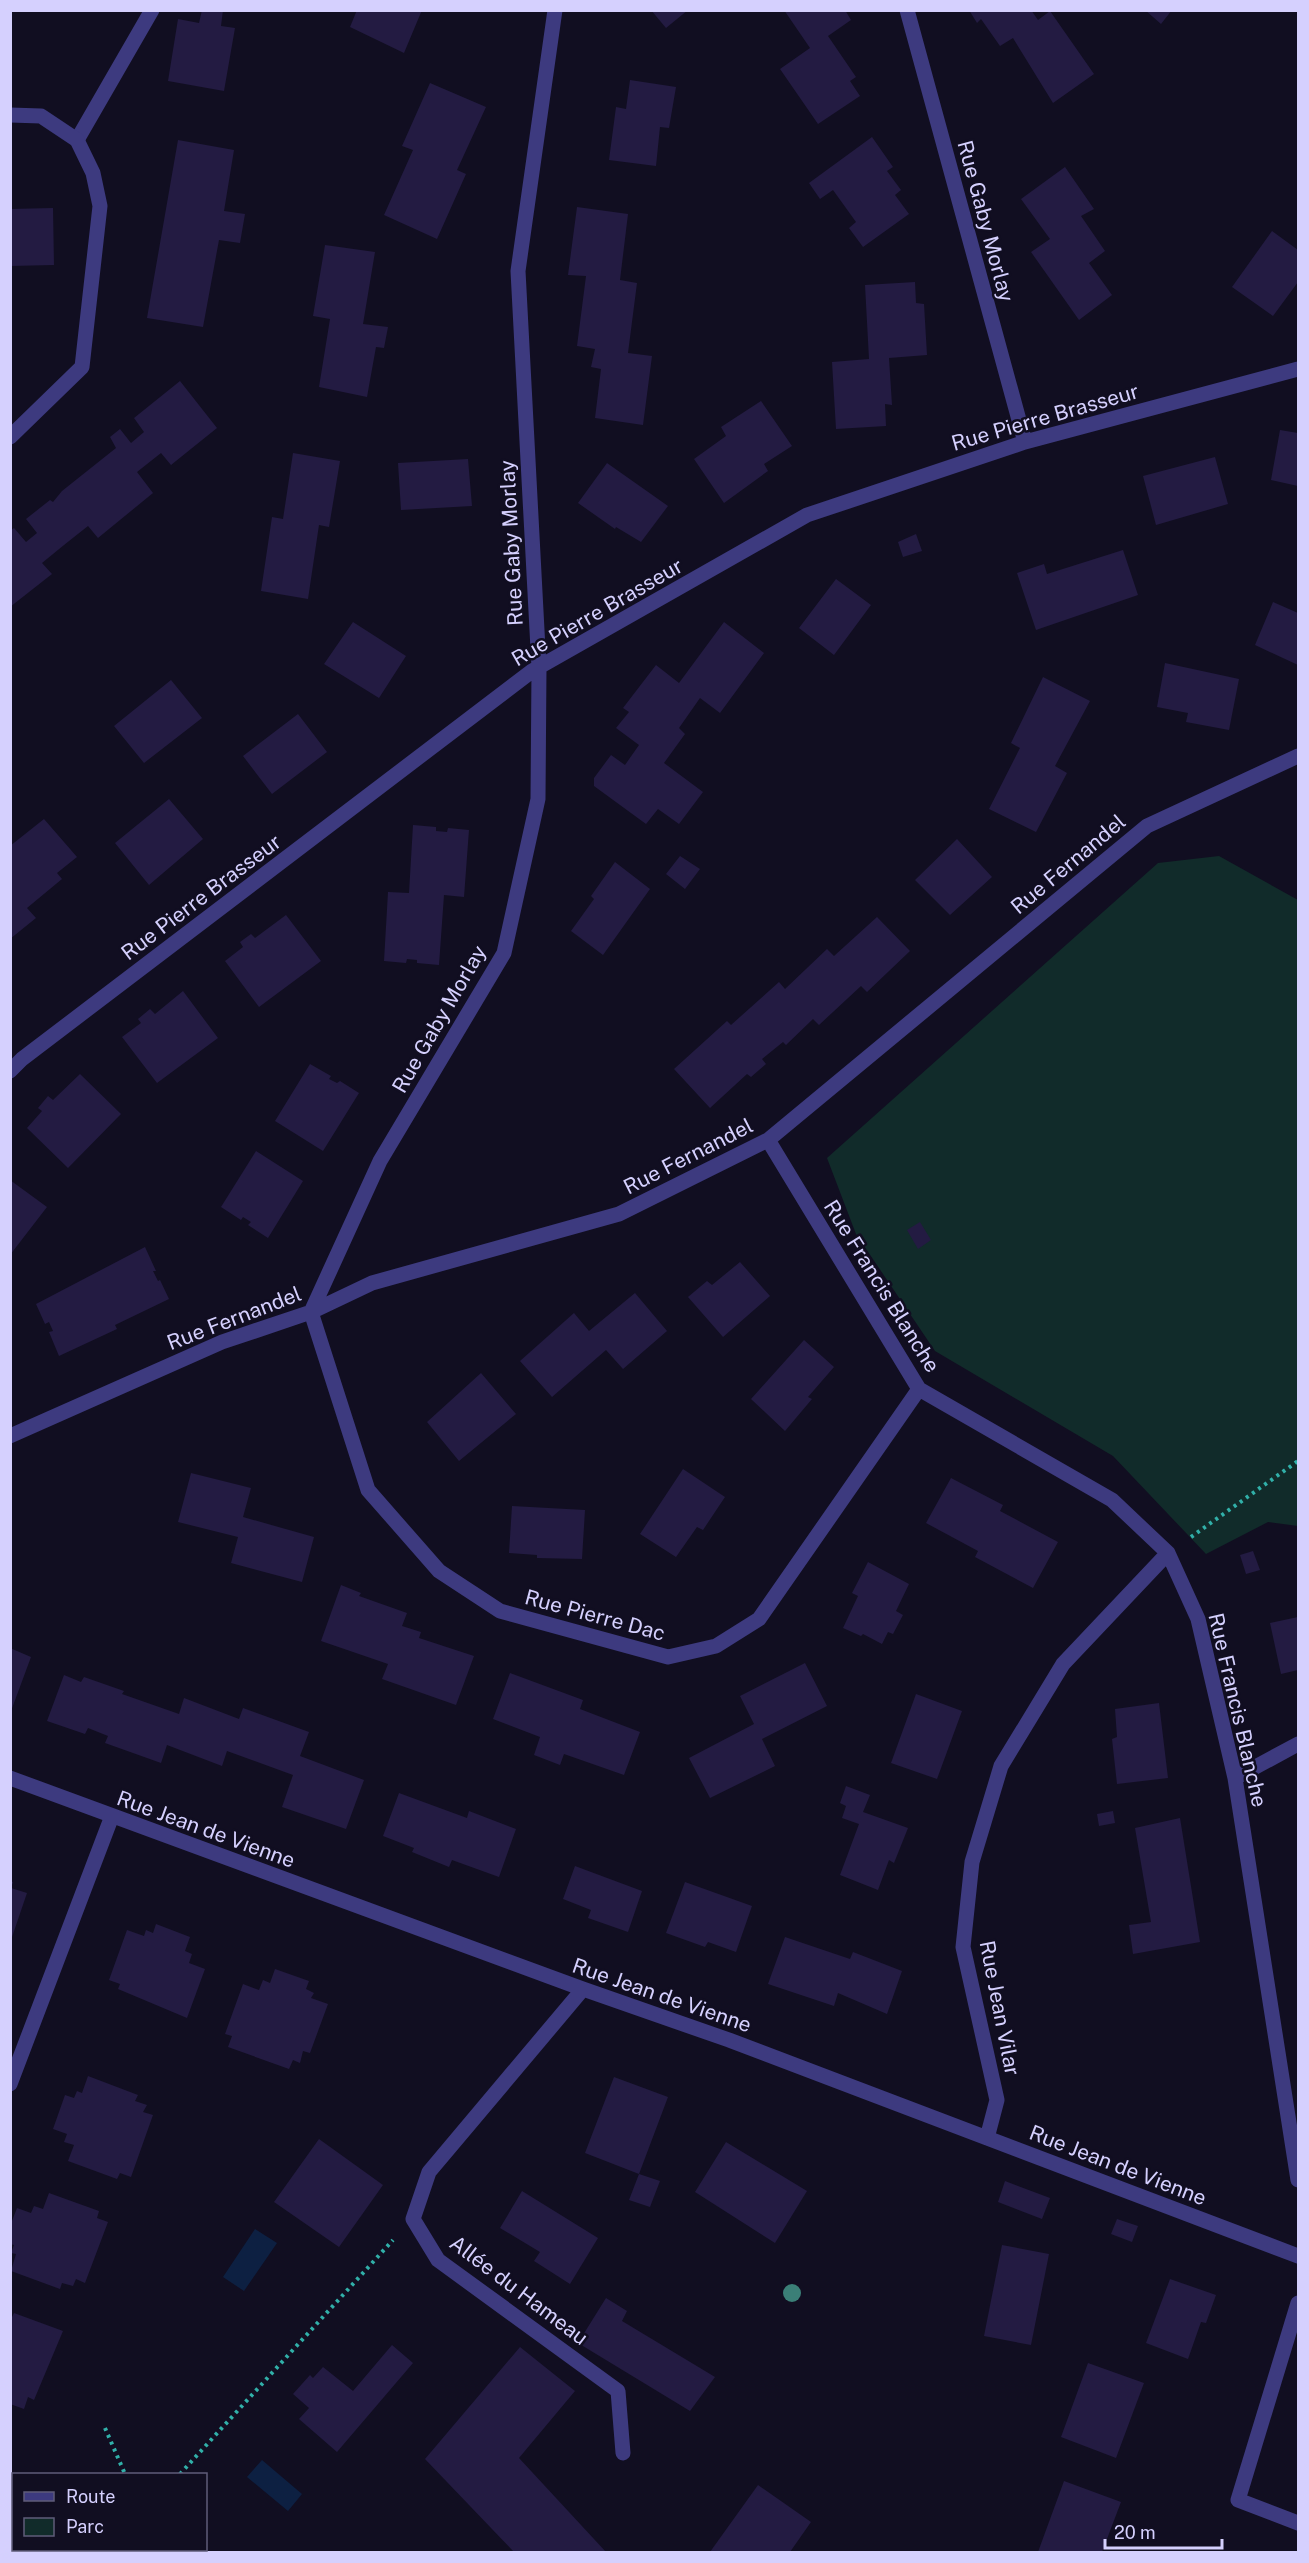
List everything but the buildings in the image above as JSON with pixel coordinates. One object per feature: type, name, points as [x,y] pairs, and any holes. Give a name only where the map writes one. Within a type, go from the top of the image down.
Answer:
[{"type":"street","points":[[77,140],[152,10]]},
{"type":"street","name":"Rue Gaby Morlay","points":[[311,1312],[380,1161],[504,953],[538,799],[539,668],[518,271],[555,10]]},
{"type":"street","name":"Rue Gaby Morlay","points":[[907,10],[1025,442]]},
{"type":"street","points":[[10,115],[41,116],[77,140],[93,173],[100,206],[82,367],[10,437]]},
{"type":"street","name":"Rue Pierre Brasseur","points":[[10,1071],[22,1059],[539,668],[807,515],[1025,442],[1299,369]]},
{"type":"street","name":"Rue Fernandel","points":[[10,1436],[222,1342],[311,1312],[372,1283],[619,1214],[768,1140],[1147,825],[1299,756]]},
{"type":"street","name":"Rue Francis Blanche","points":[[768,1140],[919,1389],[1112,1500],[1168,1553],[1198,1619],[1235,1778],[1299,2180]]},
{"type":"street","name":"Rue Pierre Dac","points":[[311,1312],[368,1490],[439,1571],[500,1611],[668,1657],[716,1646],[759,1619],[919,1389]]},
{"type":"street","name":"Rue Jean Vilar","points":[[987,2138],[997,2100],[963,1947],[972,1862],[1001,1766],[1063,1664],[1168,1553]]},
{"type":"street","points":[[1235,1778],[1299,1744]]},
{"type":"street","name":"Rue Jean de Vienne","points":[[10,1778],[583,1989],[729,2040],[1299,2256]]},
{"type":"street","points":[[10,2084],[112,1816]]},
{"type":"street","points":[[412,2219],[429,2172],[583,1989]]},
{"type":"street","name":"Allée du Hameau","points":[[412,2219],[438,2260],[618,2391],[623,2453]]},
{"type":"street","points":[[1299,2303],[1238,2500],[1299,2523]]},
{"type":"path","points":[[1168,1553],[1299,1461]]},
{"type":"path","points":[[182,2473],[412,2219]]},
{"type":"path","points":[[105,2428],[124,2473]]},
{"type":"green space","points":[[1219,856],[1298,900],[1298,1526],[1268,1522],[1206,1554],[1113,1456],[935,1351],[856,1234],[827,1158],[1158,863]]},
{"type":"water","points":[[255,2229],[277,2243],[244,2291],[223,2277]]},
{"type":"water","points":[[262,2460],[302,2494],[288,2511],[247,2477]]}]
